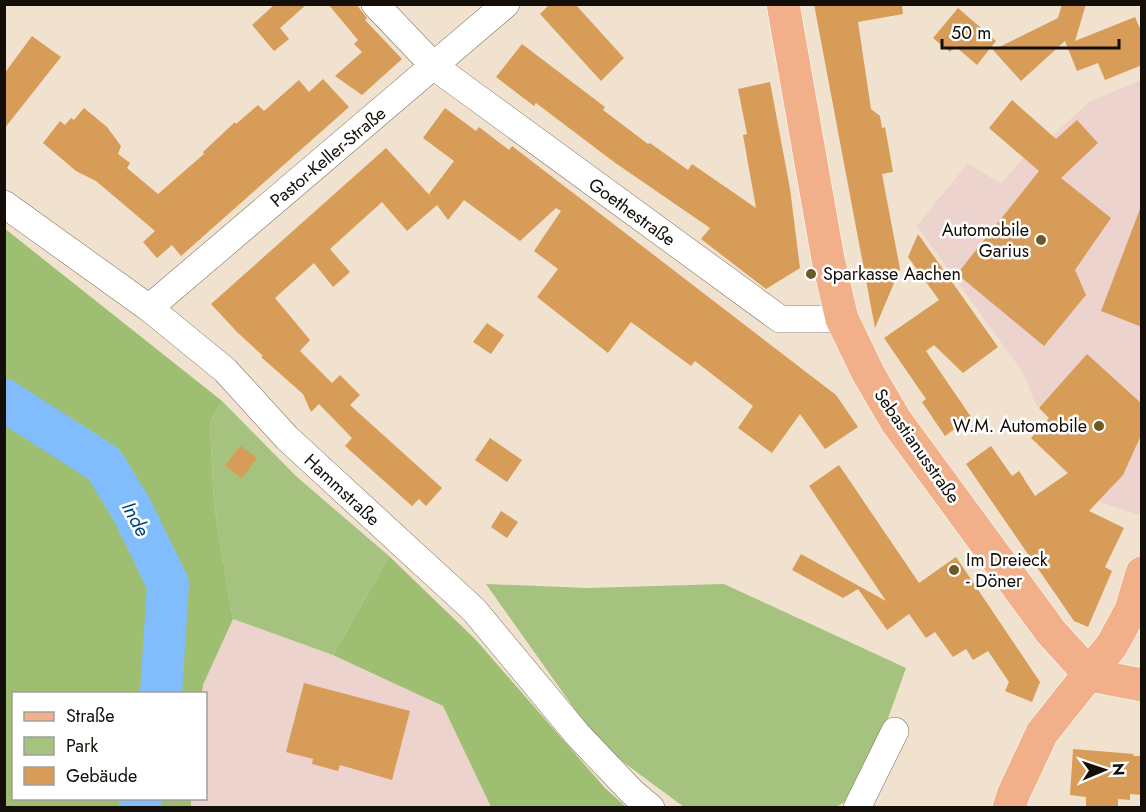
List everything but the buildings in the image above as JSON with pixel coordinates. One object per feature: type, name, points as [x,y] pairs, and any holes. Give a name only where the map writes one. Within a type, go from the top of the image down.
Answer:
[{"type":"main road","name":"Sebastianusstraße","points":[[783,4],[828,259],[842,319],[868,373],[896,421],[1052,632],[1090,675]]},
{"type":"main road","points":[[1009,807],[1042,733],[1112,645],[1131,610],[1142,573]]},
{"type":"main road","points":[[1090,675],[1142,685]]},
{"type":"street","name":"Goethestraße","points":[[375,4],[435,67],[780,319],[842,319]]},
{"type":"street","name":"Pastor-Keller-Straße","points":[[148,308],[435,67],[506,4]]},
{"type":"street","name":"Hammstraße","points":[[4,204],[148,308],[225,370],[287,438],[474,610],[577,734],[632,792],[651,807]]},
{"type":"street","points":[[857,807],[895,731]]},
{"type":"shaded area","points":[[1141,80],[1142,509],[1139,515],[1098,501],[1059,467],[1056,461],[1074,442],[1035,403],[1024,374],[917,226],[968,163],[1001,184],[1042,136],[1050,138],[1089,102]]},
{"type":"shaded area","points":[[233,619],[333,655],[443,706],[491,807],[191,808],[191,800],[207,800],[207,692],[202,692],[203,685]]},
{"type":"green space","points":[[4,228],[222,401],[210,423],[214,503],[233,619],[203,685],[202,692],[12,692],[12,800],[191,800],[191,807],[5,807]]},
{"type":"green space","points":[[222,401],[297,477],[389,556],[333,655],[233,619],[214,503],[210,423]]},
{"type":"green space","points":[[389,556],[476,640],[605,788],[626,807],[491,807],[443,706],[333,655]]},
{"type":"green space","points":[[486,584],[587,588],[724,584],[906,668],[862,791],[836,807],[684,807],[600,745]]},
{"type":"waterway","name":"Inde","points":[[4,400],[104,464],[132,510],[168,584],[161,692]]},
{"type":"waterway","name":"Inde","points":[[140,800],[140,808]]},
{"type":"place","name":"Automobile Garius","points":[[1041,240]]},
{"type":"place","name":"Sparkasse Aachen","points":[[811,274]]},
{"type":"place","name":"W.M. Automobile","points":[[1099,426]]},
{"type":"place","name":"Im Dreieck - Döner","points":[[954,570]]}]
